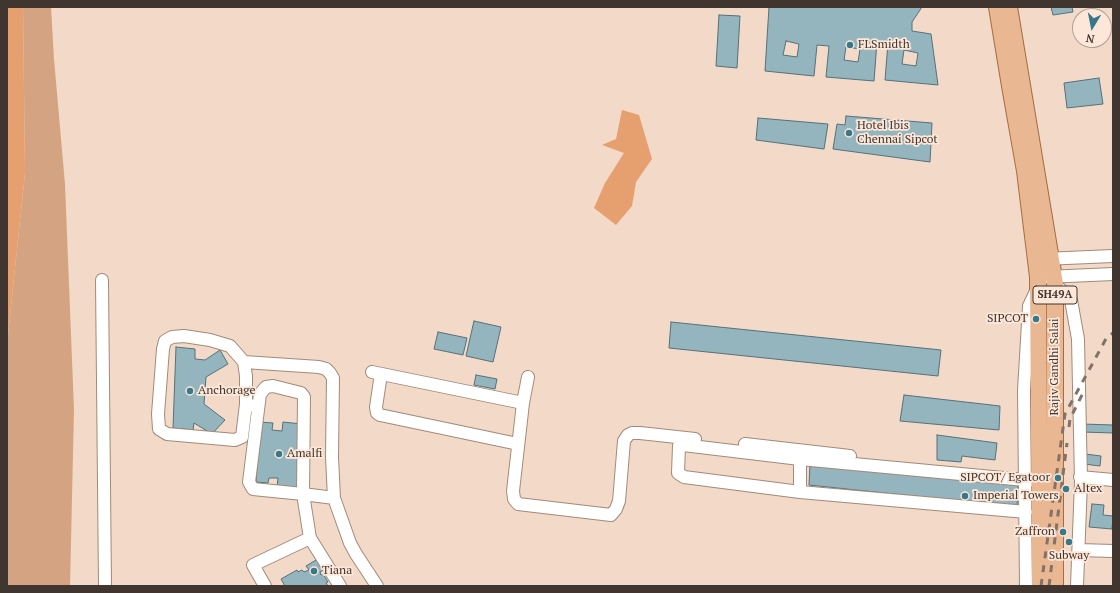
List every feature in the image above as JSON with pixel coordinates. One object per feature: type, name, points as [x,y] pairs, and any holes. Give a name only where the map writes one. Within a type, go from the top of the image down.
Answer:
[{"type":"main road","name":"Rajiv Gandhi Salai","points":[[997,7],[1025,171],[1044,259],[1055,280],[1055,586]]},
{"type":"main road","name":"Rajiv Gandhi Salai","points":[[1009,7],[1044,259],[1038,282],[1032,477],[1040,586]]},
{"type":"street","points":[[1044,259],[1113,256]]},
{"type":"street","points":[[1038,282],[1113,274]]},
{"type":"street","points":[[102,280],[105,586]]},
{"type":"street","points":[[1055,280],[1071,300],[1078,339],[1080,477],[1077,586]]},
{"type":"street","points":[[334,498],[303,494],[253,489],[249,480],[252,406],[244,362],[230,346],[210,340],[184,336],[172,337],[165,341],[163,349],[158,414],[159,429],[167,434],[235,440],[242,437],[252,406],[266,387],[273,386],[301,393],[304,397],[303,494],[310,538],[340,586]]},
{"type":"street","points":[[244,362],[319,367],[326,369],[333,378],[332,457],[334,498],[350,543],[377,586]]},
{"type":"street","points":[[518,444],[380,415],[376,407],[376,373],[523,403]]},
{"type":"street","points":[[528,377],[523,403],[513,491],[514,499],[518,504],[611,515],[616,509],[619,501],[624,441],[628,435],[632,433],[1032,477]]},
{"type":"street","points":[[1026,512],[800,492],[684,477],[678,473],[679,446],[683,445],[800,459],[1032,477]]},
{"type":"street","points":[[800,459],[800,492]]},
{"type":"street","points":[[1026,586],[1026,512],[1032,477]]},
{"type":"street","points":[[1080,477],[1113,480]]},
{"type":"street","points":[[265,586],[253,565],[310,538]]},
{"type":"street","points":[[1079,550],[1113,550]]},
{"type":"shaded area","points":[[7,7],[23,7],[25,173],[7,344]]},
{"type":"shaded area","points":[[23,7],[51,7],[65,184],[74,410],[70,586],[7,586],[7,344],[25,173]]},
{"type":"shaded area","points":[[622,110],[639,115],[652,159],[636,182],[632,206],[616,225],[594,208],[605,183],[624,153],[602,145],[616,139]]},
{"type":"building","name":"FLSmidth","points":[[769,7],[922,7],[912,22],[912,31],[931,34],[938,85],[885,80],[888,43],[877,42],[874,81],[826,77],[829,46],[817,45],[814,76],[765,71]],"holes":[[[786,41],[799,44],[797,57],[783,55]],[[846,47],[860,49],[858,62],[844,60]],[[904,50],[918,53],[916,66],[902,64]]]},
{"type":"building","points":[[1051,7],[1072,7],[1072,12],[1053,15]]},
{"type":"building","points":[[719,15],[740,16],[737,68],[716,66]]},
{"type":"building","points":[[1099,78],[1103,104],[1067,108],[1064,83]]},
{"type":"building","points":[[846,116],[932,123],[930,162],[833,149],[837,124],[845,125]]},
{"type":"building","points":[[758,118],[828,124],[824,149],[756,140]]},
{"type":"building","points":[[474,321],[501,327],[493,362],[466,356]]},
{"type":"building","points":[[671,322],[941,350],[938,376],[669,348]]},
{"type":"building","points":[[438,332],[467,338],[463,355],[434,349]]},
{"type":"building","name":"Anchorage","points":[[176,347],[195,349],[195,359],[205,360],[220,350],[228,364],[206,377],[204,404],[225,420],[212,434],[194,423],[193,430],[173,428]]},
{"type":"building","points":[[476,375],[497,379],[495,389],[474,385]]},
{"type":"building","points":[[904,395],[1000,406],[999,430],[900,421]]},
{"type":"building","name":"Amalfi","points":[[260,422],[273,423],[272,430],[282,431],[283,422],[302,424],[298,490],[277,488],[278,478],[269,478],[268,483],[256,482]]},
{"type":"building","points":[[1082,424],[1113,425],[1113,433],[1082,432]]},
{"type":"building","points":[[937,435],[997,443],[995,460],[962,456],[961,462],[937,460]]},
{"type":"building","points":[[1085,454],[1101,456],[1100,466],[1084,464]]},
{"type":"building","name":"Imperial Towers","points":[[810,465],[1018,484],[1017,507],[809,485]]},
{"type":"building","points":[[1092,504],[1104,505],[1103,515],[1113,516],[1112,529],[1089,527]]},
{"type":"building","name":"Tiana","points":[[321,557],[323,570],[320,572],[328,582],[326,583],[328,586],[285,586],[281,579],[297,570],[298,572],[302,570],[304,572],[309,570],[306,566]]},
{"type":"railway","points":[[1041,586],[1065,414],[1107,337],[1113,333]]},
{"type":"railway","points":[[1069,427],[1070,419],[1084,391]]},
{"type":"railway","points":[[1049,586],[1067,443]]},
{"type":"place","name":"FLSmidth","points":[[850,45]]},
{"type":"place","name":"Hotel Ibis Chennai Sipcot","points":[[849,133]]},
{"type":"place","name":"SIPCOT","points":[[1036,319]]},
{"type":"place","name":"Anchorage","points":[[190,391]]},
{"type":"place","name":"Amalfi","points":[[279,454]]},
{"type":"place","name":"SIPCOT/ Egatoor","points":[[1058,478]]},
{"type":"place","name":"Altex","points":[[1066,489]]},
{"type":"place","name":"Imperial Towers","points":[[965,496]]},
{"type":"place","name":"Zaffron","points":[[1063,532]]},
{"type":"place","name":"Subway","points":[[1069,542]]},
{"type":"place","name":"Tiana","points":[[314,571]]}]
